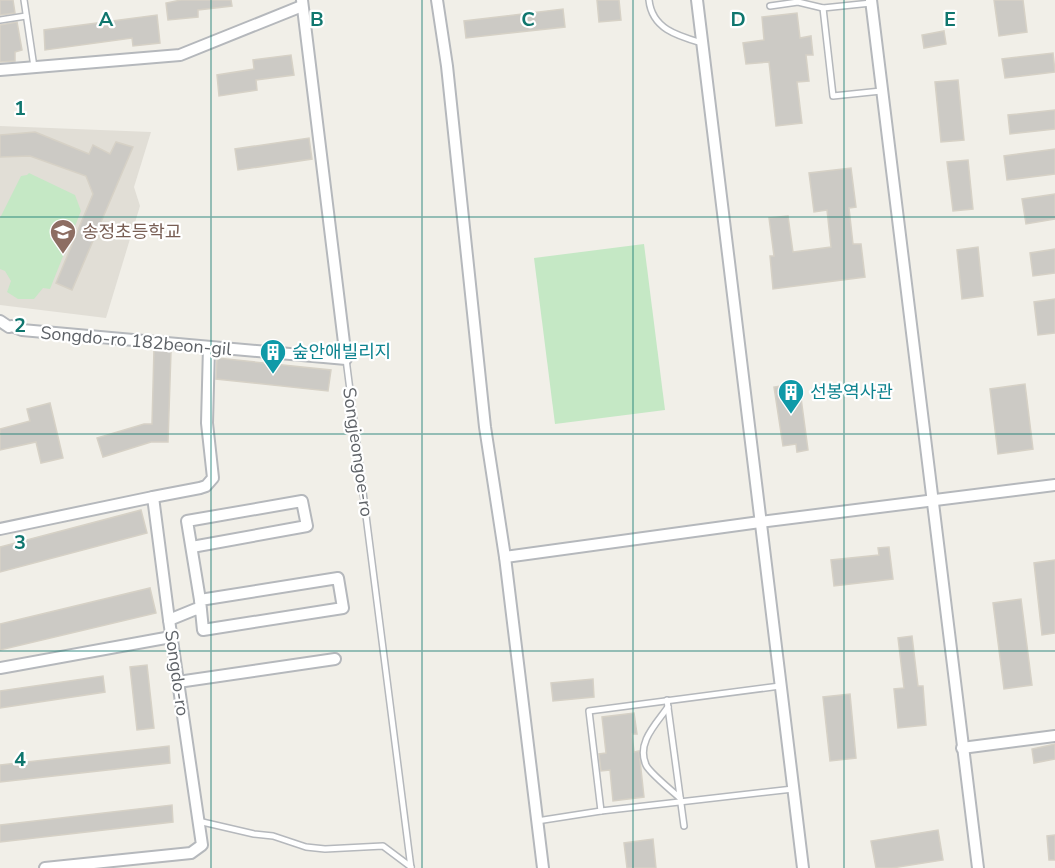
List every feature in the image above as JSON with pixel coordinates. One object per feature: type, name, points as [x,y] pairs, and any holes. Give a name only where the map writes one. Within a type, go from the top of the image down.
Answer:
[{"type":"street","points":[[437,0],[447,66],[485,427],[505,557],[543,868]]},
{"type":"street","points":[[697,0],[803,868]]},
{"type":"street","points":[[871,1],[978,868]]},
{"type":"street","points":[[0,70],[180,55],[302,3]]},
{"type":"street","name":"Songjeongoe-ro","points":[[302,3],[346,359]]},
{"type":"street","name":"Songdo-ro 182beon-gil","points":[[0,321],[9,327],[22,330],[346,359]]},
{"type":"street","points":[[0,529],[206,486],[213,478],[206,403],[209,347]]},
{"type":"street","points":[[505,557],[1055,485]]},
{"type":"street","name":"Songdo-ro","points":[[45,868],[191,853],[202,845],[153,497]]},
{"type":"street","points":[[169,620],[201,606],[338,578],[344,608],[203,630],[201,606],[187,521],[302,501],[307,526],[192,547]]},
{"type":"street","points":[[0,668],[171,637]]},
{"type":"street","points":[[178,682],[335,659]]},
{"type":"street","points":[[962,748],[1055,736]]},
{"type":"lane","points":[[24,0],[34,67]]},
{"type":"lane","points":[[649,0],[650,10],[666,30],[702,43]]},
{"type":"lane","points":[[770,6],[798,2],[823,8],[871,1]]},
{"type":"lane","points":[[823,8],[833,96],[881,91]]},
{"type":"lane","points":[[0,20],[26,16]]},
{"type":"lane","name":"Songjeongoe-ro","points":[[346,359],[411,867]]},
{"type":"lane","points":[[601,811],[589,711],[780,686]]},
{"type":"lane","points":[[667,700],[684,826]]},
{"type":"lane","points":[[668,707],[646,737],[643,747],[646,766],[680,800]]},
{"type":"lane","points":[[537,821],[680,800],[794,789]]},
{"type":"lane","points":[[198,821],[273,836],[306,847],[325,849],[383,846],[411,867]]},
{"type":"shaded area","name":"송정초등학교","points":[[0,126],[151,132],[134,187],[140,206],[106,318],[0,305]]},
{"type":"green space","points":[[29,173],[75,195],[81,211],[50,289],[43,288],[34,299],[18,299],[7,292],[11,281],[5,271],[0,269],[0,218],[21,176]]},
{"type":"green space","points":[[644,244],[665,410],[555,424],[534,258]]},
{"type":"building","points":[[0,0],[13,0],[15,13],[0,15]]},
{"type":"building","points":[[181,0],[231,0],[232,6],[198,10],[198,17],[168,20],[166,3]]},
{"type":"building","points":[[597,0],[619,0],[621,20],[599,22]]},
{"type":"building","points":[[994,0],[1023,0],[1027,32],[999,36]]},
{"type":"building","points":[[563,9],[565,27],[466,38],[464,21]]},
{"type":"building","points":[[797,13],[800,38],[811,36],[813,55],[806,55],[809,81],[797,82],[802,123],[776,126],[769,62],[746,64],[743,43],[764,40],[762,17]]},
{"type":"building","points":[[157,15],[160,43],[133,46],[132,38],[45,50],[44,30]]},
{"type":"building","points":[[17,22],[22,50],[15,52],[15,61],[0,62],[0,25]]},
{"type":"building","points":[[944,31],[946,44],[924,48],[922,35]]},
{"type":"building","points":[[1053,53],[1055,72],[1005,78],[1002,59]]},
{"type":"building","points":[[291,55],[294,75],[256,80],[257,90],[219,96],[217,75],[254,69],[253,60]]},
{"type":"building","points":[[958,80],[964,140],[941,142],[935,82]]},
{"type":"building","points":[[1055,110],[1055,129],[1010,134],[1008,115]]},
{"type":"building","points":[[35,132],[89,154],[93,145],[110,154],[116,142],[133,147],[72,290],[56,283],[93,194],[86,176],[30,156],[0,157],[0,135]]},
{"type":"building","points":[[309,138],[312,159],[238,170],[235,149]]},
{"type":"building","points":[[1055,149],[1055,174],[1007,180],[1004,156]]},
{"type":"building","points":[[968,160],[973,209],[953,211],[947,162]]},
{"type":"building","points":[[851,168],[856,207],[849,208],[853,244],[861,244],[865,277],[773,289],[770,256],[774,256],[769,218],[788,216],[793,252],[831,247],[827,210],[814,212],[809,173]]},
{"type":"building","points":[[1055,194],[1055,219],[1026,224],[1022,199]]},
{"type":"building","points":[[978,247],[983,296],[962,299],[957,250]]},
{"type":"building","points":[[1055,249],[1055,273],[1033,276],[1030,253]]},
{"type":"building","points":[[1055,299],[1055,333],[1038,335],[1034,302]]},
{"type":"building","points":[[154,349],[171,351],[168,442],[151,442],[103,457],[97,438],[144,424],[152,424]]},
{"type":"building","name":"숲안애빌리지","points":[[217,358],[331,370],[328,391],[216,379]]},
{"type":"building","name":"선봉역사관","points":[[799,383],[808,450],[797,452],[796,444],[783,446],[774,387]]},
{"type":"building","points":[[1025,384],[1033,449],[998,454],[990,389]]},
{"type":"building","points":[[50,403],[63,458],[41,463],[36,442],[0,450],[0,429],[30,421],[27,409]]},
{"type":"building","points":[[141,510],[147,533],[0,572],[0,547]]},
{"type":"building","points":[[889,547],[893,579],[834,586],[831,560],[879,555],[878,548]]},
{"type":"building","points":[[1055,560],[1055,633],[1042,635],[1034,563]]},
{"type":"building","points":[[150,588],[156,613],[0,650],[0,624]]},
{"type":"building","points":[[1021,599],[1032,685],[1004,689],[993,603]]},
{"type":"building","points":[[912,636],[918,686],[923,686],[926,725],[898,728],[894,689],[904,688],[898,638]]},
{"type":"building","points":[[147,665],[154,728],[137,730],[130,667]]},
{"type":"building","points":[[103,676],[105,692],[0,708],[0,691]]},
{"type":"building","points":[[593,679],[594,697],[553,701],[551,683]]},
{"type":"building","points":[[850,694],[856,758],[830,761],[823,697]]},
{"type":"building","points":[[634,713],[637,734],[632,734],[634,752],[639,751],[644,797],[613,801],[610,770],[601,771],[599,754],[606,753],[602,717]]},
{"type":"building","points":[[1055,744],[1055,759],[1034,763],[1032,749]]},
{"type":"building","points":[[169,746],[170,763],[0,782],[0,765]]},
{"type":"building","points":[[172,805],[173,822],[0,842],[0,825]]},
{"type":"building","points":[[938,830],[943,860],[892,868],[876,868],[871,841]]},
{"type":"building","points":[[1055,835],[1055,860],[1049,860],[1047,836]]},
{"type":"building","points":[[653,839],[656,868],[627,868],[624,843]]},
{"type":"place","name":"송정초등학교","points":[[63,255]]},
{"type":"place","name":"숲안애빌리지","points":[[273,375]]},
{"type":"place","name":"선봉역사관","points":[[791,415]]}]
